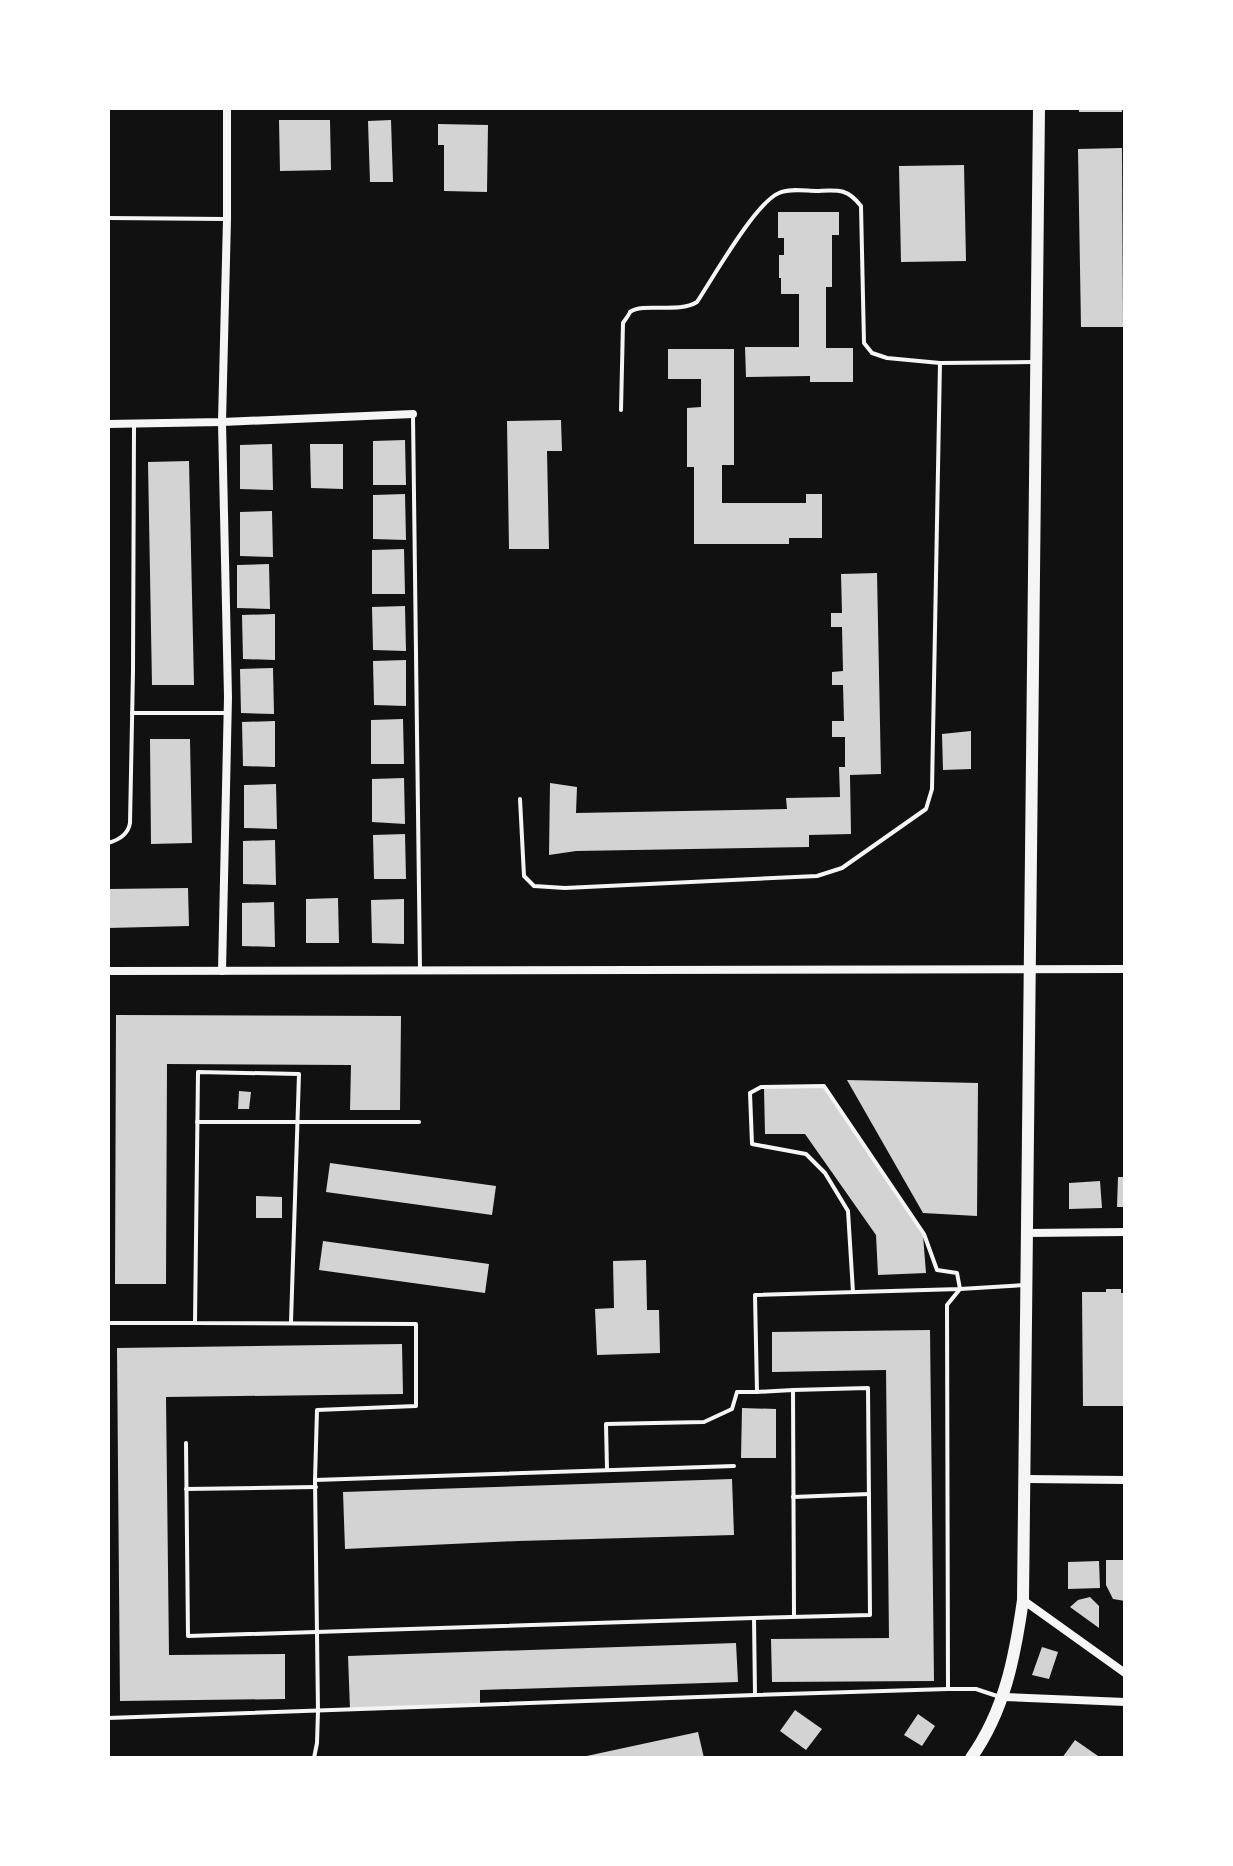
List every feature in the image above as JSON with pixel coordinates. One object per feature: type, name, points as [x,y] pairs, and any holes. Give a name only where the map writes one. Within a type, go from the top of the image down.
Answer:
[{"type":"main road","points":[[971,1758],[984,1740],[1003,1697],[1016,1652],[1023,1600],[1039,108]]},
{"type":"street","points":[[222,971],[227,713],[222,422],[227,108]]},
{"type":"street","points":[[108,424],[413,414]]},
{"type":"street","points":[[108,971],[1125,969]]},
{"type":"street","points":[[1028,1233],[1125,1232]]},
{"type":"street","points":[[1026,1479],[1125,1480]]},
{"type":"street","points":[[1023,1600],[1125,1673]]},
{"type":"street","points":[[1003,1697],[1125,1702]]},
{"type":"lane","points":[[621,410],[623,323],[630,312],[688,308],[697,302],[748,224],[770,199],[781,192],[837,190],[852,195],[861,206],[864,343],[872,353],[887,358],[940,363],[1036,362]]},
{"type":"lane","points":[[108,218],[227,219]]},
{"type":"lane","points":[[520,799],[524,876],[534,886],[565,888],[817,876],[842,868],[926,809],[932,789],[940,363]]},
{"type":"lane","points":[[413,414],[420,970]]},
{"type":"lane","points":[[108,843],[118,840],[129,829],[134,423]]},
{"type":"lane","points":[[132,713],[227,713]]},
{"type":"lane","points":[[195,1323],[198,1072],[299,1074],[291,1322]]},
{"type":"lane","points":[[853,1292],[848,1211],[825,1173],[806,1154],[752,1144],[750,1093],[761,1087],[824,1086],[924,1234],[937,1270],[957,1273],[960,1289],[947,1305],[948,1689]]},
{"type":"lane","points":[[197,1122],[419,1122]]},
{"type":"lane","points":[[757,1392],[755,1295],[1027,1285]]},
{"type":"lane","points":[[108,1323],[416,1324],[416,1406],[317,1410],[318,1711],[314,1758]]},
{"type":"lane","points":[[186,1443],[188,1636],[870,1615],[868,1388],[737,1392],[732,1409],[704,1422],[606,1424],[607,1469]]},
{"type":"lane","points":[[793,1390],[794,1616]]},
{"type":"lane","points":[[315,1480],[734,1466]]},
{"type":"lane","points":[[186,1489],[316,1487]]},
{"type":"lane","points":[[793,1497],[869,1494]]},
{"type":"lane","points":[[754,1618],[755,1695]]},
{"type":"lane","points":[[108,1718],[948,1689],[976,1689],[1003,1697]]},
{"type":"building","points":[[1079,108],[1122,108],[1122,112],[1079,112]]},
{"type":"building","points":[[279,120],[330,120],[331,170],[280,171]]},
{"type":"building","points":[[391,120],[393,182],[370,182],[368,121]]},
{"type":"building","points":[[438,124],[488,125],[487,192],[444,191],[444,145],[438,145]]},
{"type":"building","points":[[1122,148],[1123,327],[1081,327],[1078,149]]},
{"type":"building","points":[[964,165],[966,261],[901,262],[899,166]]},
{"type":"building","points":[[778,212],[839,212],[839,235],[832,235],[832,287],[826,287],[826,348],[853,348],[853,382],[810,382],[810,376],[746,377],[745,347],[799,347],[799,294],[781,294],[779,255],[784,255],[784,238],[778,238]]},
{"type":"building","points":[[668,349],[734,349],[734,465],[722,465],[722,503],[806,503],[806,494],[822,494],[822,538],[789,538],[789,544],[694,544],[694,467],[687,467],[687,408],[701,407],[701,379],[668,379]]},
{"type":"building","points":[[561,420],[562,451],[547,451],[549,549],[509,549],[507,421]]},
{"type":"building","points":[[405,440],[406,485],[373,485],[373,441]]},
{"type":"building","points":[[272,444],[273,490],[240,489],[240,445]]},
{"type":"building","points":[[310,444],[343,444],[343,489],[311,488]]},
{"type":"building","points":[[189,461],[194,685],[152,685],[148,462]]},
{"type":"building","points":[[405,494],[406,540],[373,539],[373,495]]},
{"type":"building","points":[[272,511],[273,557],[240,556],[240,512]]},
{"type":"building","points":[[404,549],[405,594],[372,594],[372,550]]},
{"type":"building","points":[[269,564],[270,609],[237,608],[237,565]]},
{"type":"building","points":[[877,573],[881,774],[850,775],[851,834],[809,835],[809,847],[576,851],[549,855],[550,783],[577,787],[576,813],[787,809],[786,798],[840,797],[839,767],[845,767],[845,737],[832,737],[832,721],[844,721],[843,685],[832,685],[832,672],[843,671],[842,627],[831,627],[831,613],[842,613],[841,574]]},
{"type":"building","points":[[405,606],[406,651],[373,650],[372,607]]},
{"type":"building","points":[[275,614],[275,660],[243,659],[242,615]]},
{"type":"building","points":[[406,660],[406,706],[374,705],[373,661]]},
{"type":"building","points":[[273,668],[274,714],[241,713],[240,669]]},
{"type":"building","points":[[403,719],[404,764],[371,764],[371,720]]},
{"type":"building","points":[[275,721],[275,767],[243,766],[242,722]]},
{"type":"building","points":[[971,731],[971,769],[943,770],[942,734]]},
{"type":"building","points":[[150,739],[190,739],[192,843],[151,844]]},
{"type":"building","points":[[404,778],[405,824],[372,822],[372,779]]},
{"type":"building","points":[[276,784],[277,829],[244,828],[244,785]]},
{"type":"building","points":[[405,834],[406,879],[374,879],[373,835]]},
{"type":"building","points":[[275,840],[276,885],[243,884],[243,841]]},
{"type":"building","points":[[188,888],[189,926],[108,928],[108,889]]},
{"type":"building","points":[[338,898],[339,943],[306,943],[306,899]]},
{"type":"building","points":[[404,899],[404,944],[372,943],[371,900]]},
{"type":"building","points":[[274,902],[275,947],[242,946],[242,903]]},
{"type":"building","points":[[116,1015],[401,1016],[400,1110],[350,1110],[351,1065],[167,1064],[166,1284],[115,1284]]},
{"type":"building","points":[[847,1080],[978,1083],[977,1216],[923,1213]]},
{"type":"building","points":[[824,1087],[923,1235],[926,1273],[878,1275],[876,1235],[805,1134],[765,1134],[764,1088]]},
{"type":"building","points":[[239,1091],[251,1092],[249,1109],[238,1109]]},
{"type":"building","points":[[330,1163],[496,1186],[492,1215],[326,1192]]},
{"type":"building","points":[[1118,1177],[1125,1177],[1125,1207],[1117,1207]]},
{"type":"building","points":[[1100,1181],[1102,1208],[1069,1209],[1069,1183]]},
{"type":"building","points":[[256,1196],[282,1197],[282,1218],[256,1218]]},
{"type":"building","points":[[323,1241],[489,1264],[485,1293],[319,1270]]},
{"type":"building","points":[[646,1260],[647,1310],[659,1310],[660,1353],[597,1355],[595,1309],[614,1308],[613,1261]]},
{"type":"building","points":[[1106,1289],[1121,1289],[1121,1293],[1125,1293],[1125,1406],[1083,1406],[1082,1292],[1106,1292]]},
{"type":"building","points":[[930,1330],[934,1681],[772,1682],[771,1639],[889,1638],[886,1370],[772,1372],[772,1332]]},
{"type":"building","points":[[402,1344],[403,1394],[166,1397],[169,1655],[285,1654],[285,1699],[120,1701],[117,1348]]},
{"type":"building","points":[[742,1408],[776,1409],[776,1458],[741,1458]]},
{"type":"building","points":[[732,1479],[734,1535],[345,1549],[343,1492]]},
{"type":"building","points":[[1106,1560],[1125,1560],[1125,1601],[1113,1599],[1106,1585]]},
{"type":"building","points":[[1099,1561],[1100,1588],[1068,1589],[1068,1562]]},
{"type":"building","points":[[1090,1597],[1099,1606],[1099,1628],[1070,1607],[1078,1600]]},
{"type":"building","points":[[736,1643],[738,1682],[480,1690],[480,1704],[350,1709],[348,1656]]},
{"type":"building","points":[[1042,1647],[1058,1652],[1049,1679],[1032,1675]]},
{"type":"building","points":[[795,1710],[822,1729],[806,1750],[780,1731]]},
{"type":"building","points":[[918,1714],[935,1726],[922,1746],[904,1735]]},
{"type":"building","points":[[698,1732],[704,1758],[582,1758],[582,1757]]},
{"type":"building","points":[[1075,1740],[1101,1758],[1062,1758]]}]
